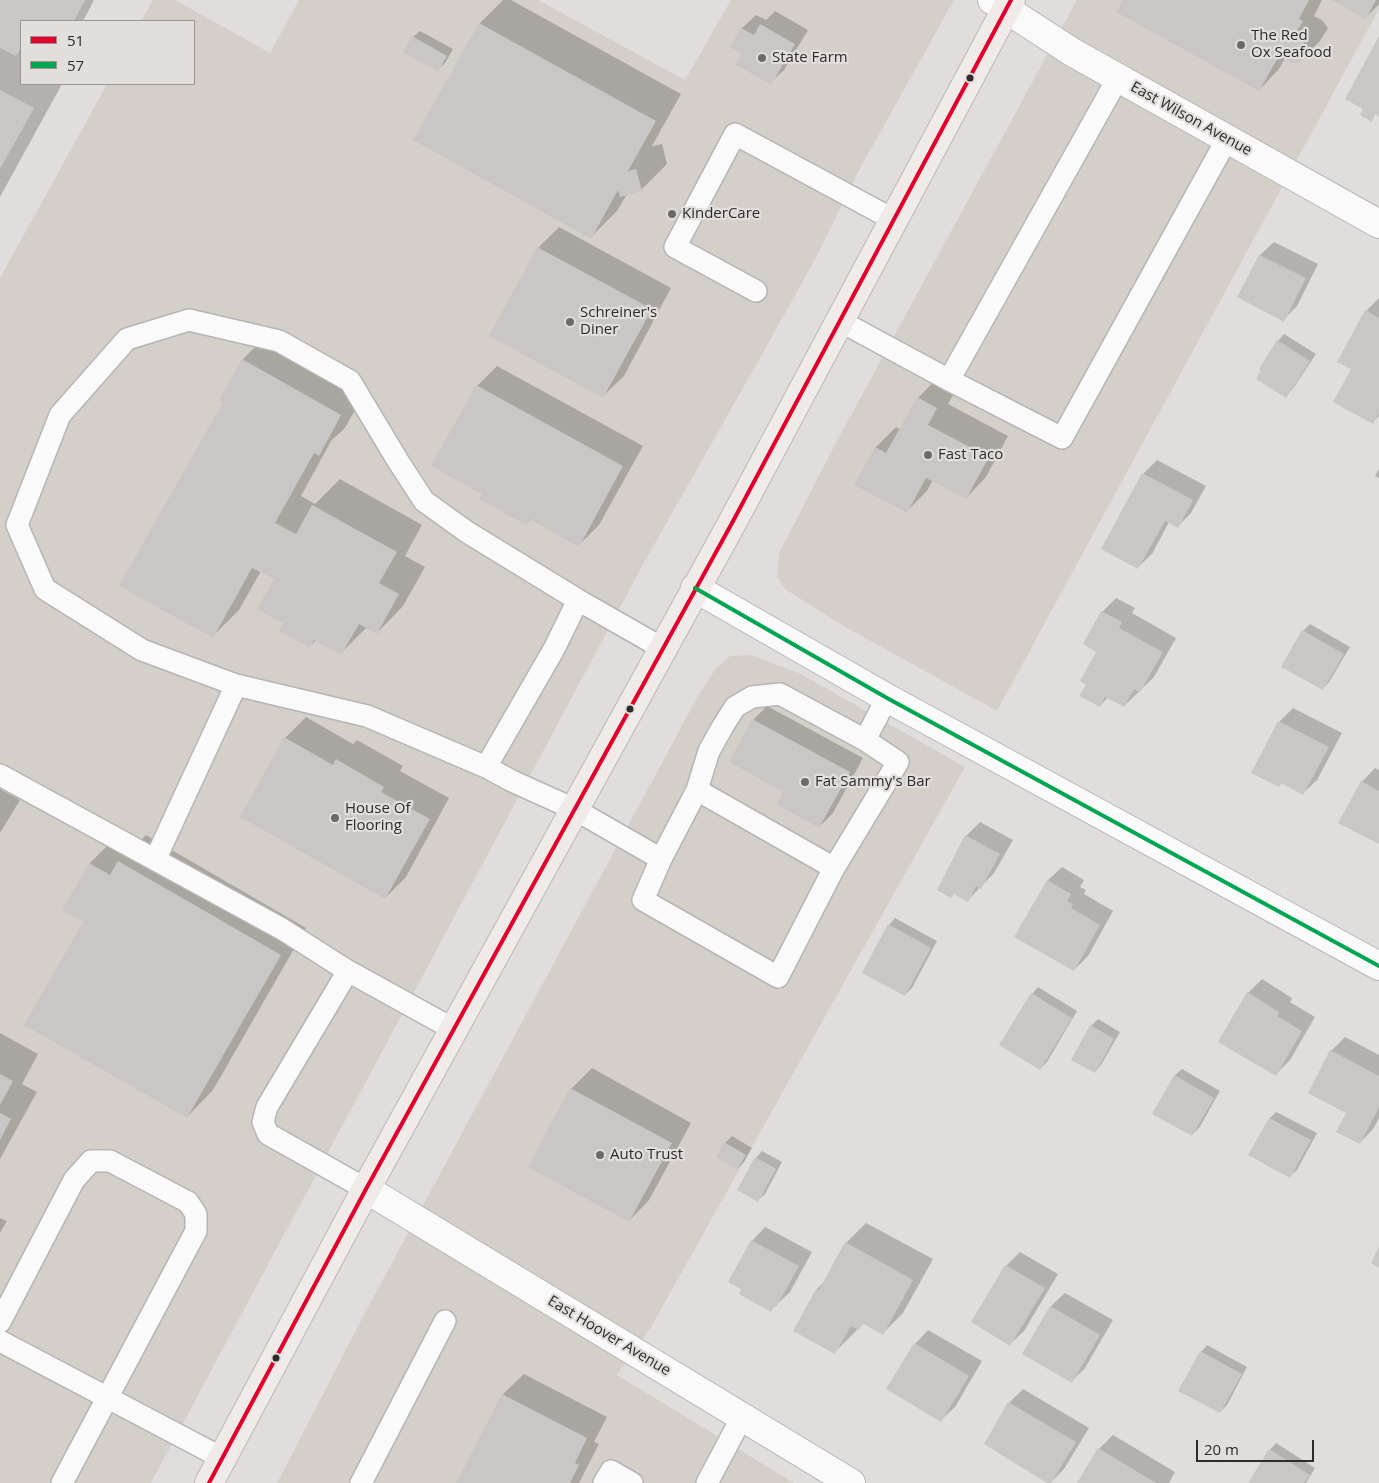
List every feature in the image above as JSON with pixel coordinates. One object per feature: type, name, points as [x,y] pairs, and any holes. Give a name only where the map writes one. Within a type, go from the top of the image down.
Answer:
[{"type":"main road","points":[[209,1483],[453,1029],[737,514],[894,220],[1003,3]]},
{"type":"street","name":"East Wilson Avenue","points":[[1003,3],[1072,52],[1379,224]]},
{"type":"street","points":[[695,588],[887,698],[1379,966]]},
{"type":"street","name":"East Hoover Avenue","points":[[366,1189],[851,1483]]},
{"type":"lane","points":[[949,380],[1118,78]]},
{"type":"lane","points":[[756,291],[675,247],[735,134],[894,220]]},
{"type":"lane","points":[[840,321],[1062,438],[1227,139]]},
{"type":"lane","points":[[661,859],[574,809],[486,767],[367,716],[236,685],[142,650],[45,590],[17,525],[60,415],[127,339],[189,320],[279,342],[350,381],[424,500],[467,532],[578,600],[662,648]]},
{"type":"lane","points":[[486,767],[554,650],[578,600]]},
{"type":"lane","points":[[155,860],[236,685]]},
{"type":"lane","points":[[780,694],[865,740],[898,762],[834,868],[778,977],[643,900],[661,859],[696,790],[709,751],[735,707],[752,697],[780,694]]},
{"type":"lane","points":[[865,740],[887,698]]},
{"type":"lane","points":[[0,775],[282,929],[348,971],[453,1029]]},
{"type":"lane","points":[[696,790],[834,868]]},
{"type":"lane","points":[[348,971],[267,1107],[263,1122],[268,1134],[366,1189]]},
{"type":"lane","points":[[0,1322],[74,1180],[92,1161],[110,1160],[188,1202],[196,1214],[196,1231],[62,1483]]},
{"type":"lane","points":[[361,1483],[445,1321]]},
{"type":"lane","points":[[0,1341],[222,1458]]},
{"type":"lane","points":[[707,1483],[742,1417]]},
{"type":"lane","points":[[604,1483],[610,1471],[632,1483]]},
{"type":"shaded area","points":[[153,0],[175,0],[270,53],[299,0],[538,0],[685,80],[731,0],[954,0],[857,174],[818,254],[645,561],[151,1483],[0,1483],[0,278],[106,85],[195,85],[195,20],[142,20]]},
{"type":"shaded area","points":[[1077,0],[1379,0],[1379,9],[997,711],[840,624],[785,589],[777,576],[779,553],[839,437]]},
{"type":"shaded area","points":[[751,655],[799,673],[965,767],[651,1327],[617,1375],[794,1483],[277,1483],[367,1309],[698,696],[716,668],[730,656]]},
{"type":"building","points":[[0,0],[85,0],[75,20],[20,20],[20,49],[16,56],[0,48]]},
{"type":"building","name":"The Red Ox Seafood","points":[[1123,0],[1309,0],[1299,19],[1303,21],[1294,36],[1302,41],[1309,50],[1300,63],[1291,63],[1279,56],[1259,91],[1116,12]]},
{"type":"building","points":[[1331,0],[1376,0],[1366,19]]},
{"type":"building","points":[[479,23],[656,121],[628,171],[636,169],[642,191],[620,197],[618,190],[591,239],[413,140]]},
{"type":"building","name":"State Farm","points":[[760,24],[795,44],[771,85],[735,64],[741,53],[730,47],[741,28],[754,35]]},
{"type":"building","points":[[412,36],[447,56],[438,72],[403,52]]},
{"type":"building","points":[[1379,36],[1379,117],[1375,114],[1372,122],[1360,115],[1363,109],[1345,99]]},
{"type":"building","points":[[0,90],[34,108],[0,169]]},
{"type":"building","name":"Schreiner's Diner","points":[[537,247],[652,309],[603,398],[489,336]]},
{"type":"building","points":[[1259,255],[1306,278],[1284,322],[1237,297]]},
{"type":"building","points":[[1365,310],[1379,318],[1379,413],[1373,424],[1333,402],[1351,369],[1337,362]]},
{"type":"building","points":[[1277,340],[1310,361],[1286,398],[1256,379],[1261,370],[1259,369]]},
{"type":"building","points":[[242,359],[341,415],[319,456],[314,453],[275,523],[296,534],[312,505],[397,552],[379,583],[399,594],[377,634],[359,624],[341,655],[314,640],[310,648],[279,631],[283,623],[257,609],[274,579],[252,568],[213,638],[119,586],[223,402],[219,400]]},
{"type":"building","points":[[476,385],[623,466],[579,547],[529,519],[526,525],[479,499],[482,494],[431,466]]},
{"type":"building","name":"Fast Taco","points":[[917,397],[937,408],[928,425],[989,457],[966,499],[926,478],[907,513],[854,485],[875,447],[886,453]]},
{"type":"building","points":[[1142,473],[1193,500],[1178,528],[1165,521],[1138,569],[1101,549]]},
{"type":"building","points":[[1101,611],[1122,622],[1119,628],[1163,652],[1140,692],[1134,689],[1124,707],[1105,697],[1100,707],[1079,696],[1086,685],[1080,681],[1096,652],[1083,644]]},
{"type":"building","points":[[1302,630],[1344,654],[1323,690],[1281,667]]},
{"type":"building","name":"Fat Sammy's Bar","points":[[752,719],[850,772],[819,828],[776,804],[783,792],[729,762]]},
{"type":"building","points":[[1278,721],[1329,747],[1303,795],[1281,783],[1279,787],[1251,773]]},
{"type":"building","name":"House Of Flooring","points":[[284,737],[333,765],[336,759],[384,787],[381,792],[430,819],[385,899],[240,817]]},
{"type":"building","points":[[1361,781],[1379,791],[1379,844],[1338,823]]},
{"type":"building","points":[[965,835],[1000,854],[981,889],[976,886],[968,902],[954,894],[951,898],[937,890]]},
{"type":"building","points":[[118,861],[281,955],[187,1118],[24,1025],[83,922],[62,910],[89,863],[110,875]]},
{"type":"building","points":[[1047,880],[1071,894],[1067,901],[1073,904],[1071,908],[1100,925],[1074,971],[1014,937]]},
{"type":"building","points":[[888,924],[931,948],[905,996],[862,973]]},
{"type":"building","points":[[1247,992],[1279,1012],[1277,1016],[1302,1031],[1276,1076],[1218,1042]]},
{"type":"building","points":[[1031,993],[1072,1018],[1040,1070],[999,1045]]},
{"type":"building","points":[[1090,1025],[1114,1039],[1095,1073],[1071,1060]]},
{"type":"building","points":[[1330,1050],[1379,1076],[1379,1107],[1360,1144],[1336,1132],[1346,1113],[1308,1093]]},
{"type":"building","points":[[0,1074],[13,1081],[0,1105]]},
{"type":"building","points":[[1174,1075],[1214,1098],[1192,1136],[1152,1114]]},
{"type":"building","name":"Auto Trust","points":[[570,1088],[672,1143],[629,1222],[528,1167]]},
{"type":"building","points":[[0,1113],[11,1119],[0,1140]]},
{"type":"building","points":[[1269,1118],[1311,1140],[1290,1178],[1248,1155]]},
{"type":"building","points":[[724,1142],[746,1155],[737,1170],[716,1157]]},
{"type":"building","points":[[755,1157],[776,1169],[758,1202],[737,1190]]},
{"type":"building","points":[[751,1240],[799,1266],[776,1307],[774,1306],[771,1312],[739,1294],[741,1289],[728,1282]]},
{"type":"building","points":[[845,1242],[913,1280],[883,1335],[862,1323],[859,1330],[851,1326],[835,1354],[793,1331],[816,1289],[819,1290]]},
{"type":"building","points":[[1379,1247],[1379,1268],[1371,1263]]},
{"type":"building","points":[[1005,1265],[1045,1288],[1010,1346],[971,1322]]},
{"type":"building","points":[[1050,1306],[1100,1335],[1072,1383],[1022,1354]]},
{"type":"building","points":[[914,1343],[969,1376],[941,1422],[886,1389]]},
{"type":"building","points":[[1200,1351],[1242,1374],[1220,1413],[1178,1391]]},
{"type":"building","points":[[502,1394],[587,1438],[575,1463],[579,1465],[570,1483],[456,1483]]},
{"type":"building","points":[[1008,1402],[1076,1442],[1051,1483],[1047,1483],[984,1444]]},
{"type":"building","points":[[1098,1448],[1156,1483],[1077,1483]]},
{"type":"building","points":[[1269,1449],[1310,1475],[1304,1483],[1248,1483]]},
{"type":"transit line","name":"51","points":[[209,1483],[366,1189],[732,523],[1011,0]]},
{"type":"transit line","name":"57","points":[[695,588],[887,698],[1379,966]]},
{"type":"place","name":"The Red Ox Seafood","points":[[1241,45]]},
{"type":"place","name":"State Farm","points":[[762,58]]},
{"type":"place","name":"KinderCare","points":[[672,214]]},
{"type":"place","name":"Schreiner's Diner","points":[[570,322]]},
{"type":"place","name":"Fast Taco","points":[[928,455]]},
{"type":"place","name":"Fat Sammy's Bar","points":[[805,782]]},
{"type":"place","name":"House Of Flooring","points":[[335,818]]},
{"type":"place","name":"Auto Trust","points":[[600,1155]]}]
